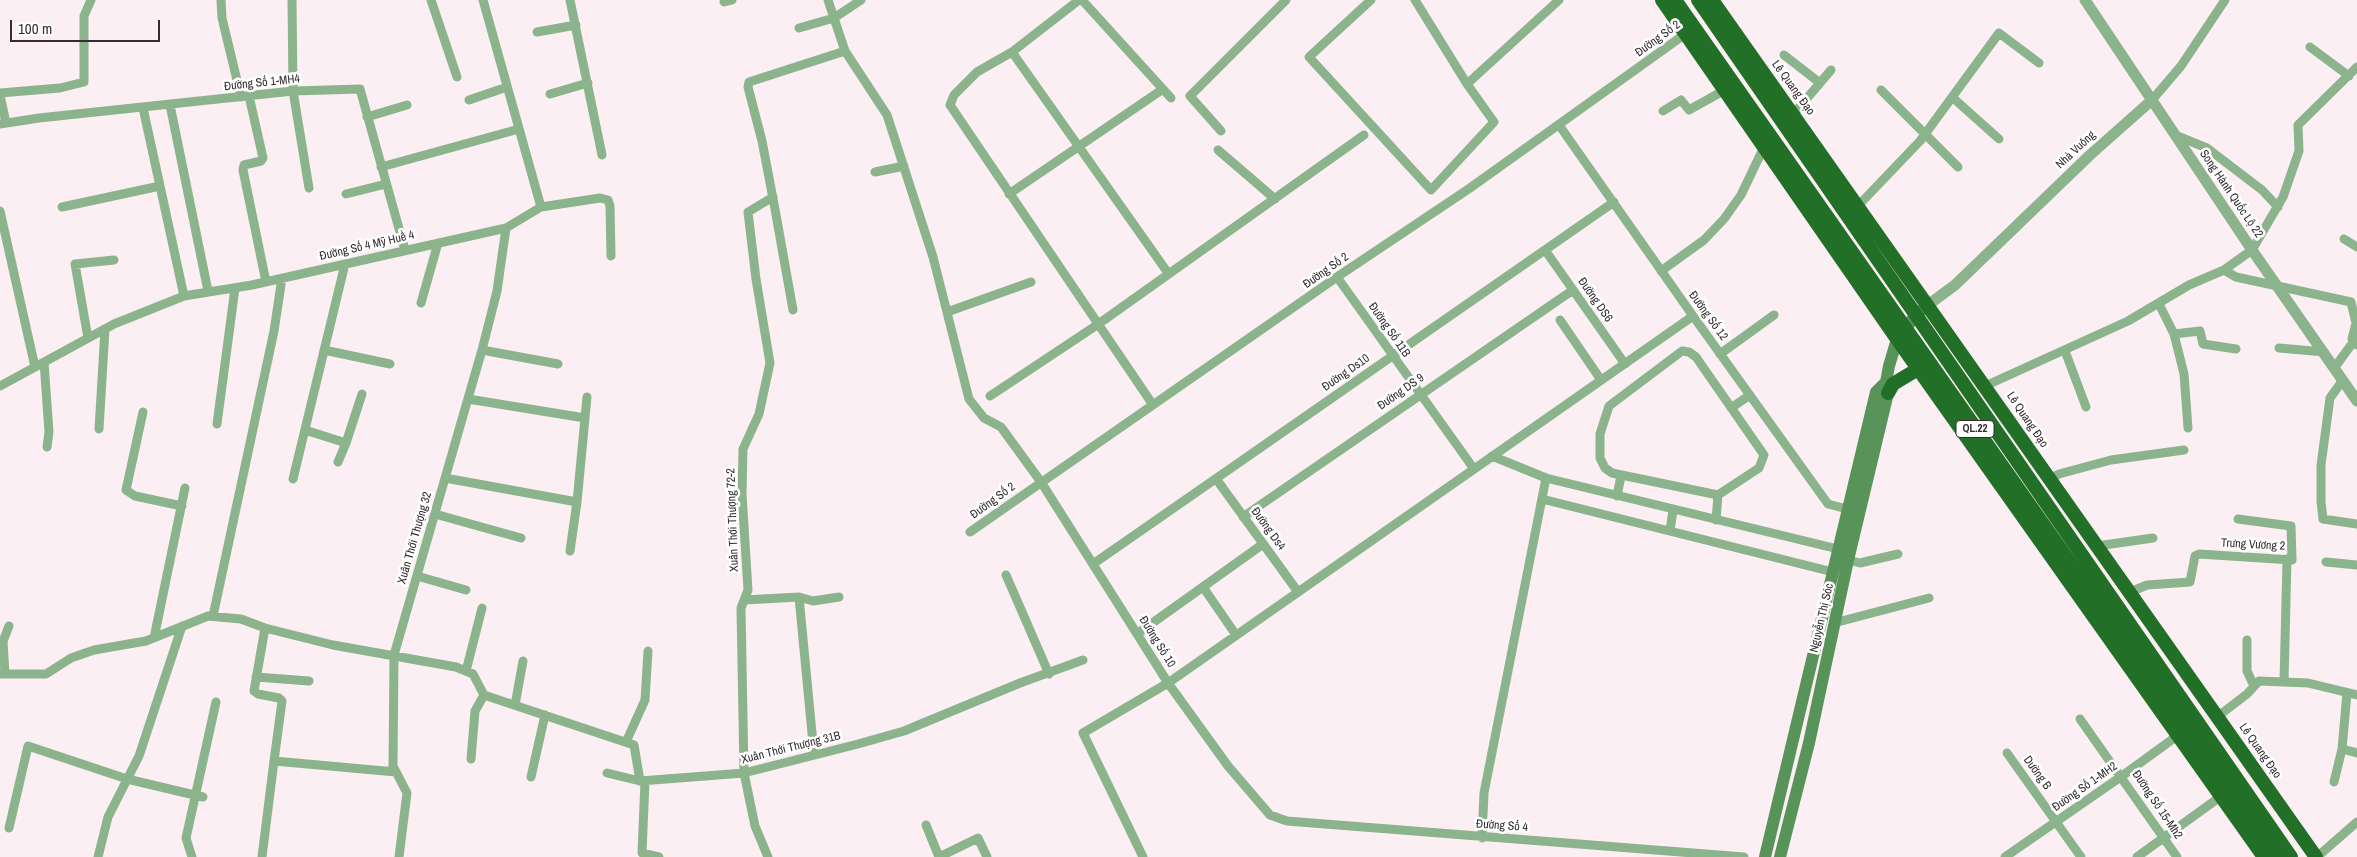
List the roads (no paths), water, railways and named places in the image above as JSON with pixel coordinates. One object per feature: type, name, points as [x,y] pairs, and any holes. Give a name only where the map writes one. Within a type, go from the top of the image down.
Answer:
[{"type":"highway","name":"QL.22","points":[[1662,0],[1690,31],[1901,333],[1918,369],[2220,797],[2270,856]]},
{"type":"highway","name":"QL.22","points":[[1675,0],[1723,91],[1901,333],[1934,369],[2270,856]]},
{"type":"highway","name":"QL.22","points":[[1698,0],[2292,857]]},
{"type":"highway","name":"Lê Quang Đạo","points":[[1712,0],[1794,113],[2316,857]]},
{"type":"highway","points":[[1887,388],[1918,369],[1934,369]]},
{"type":"main road","name":"Nguyễn Thị Sóc","points":[[1780,857],[1809,743],[1848,560],[1901,333],[1916,315],[1928,305]]},
{"type":"main road","name":"Nguyễn Thị Sóc","points":[[1765,857],[1876,392],[1887,388]]},
{"type":"street","points":[[3,124],[0,94],[60,88],[84,82],[84,16],[91,0]]},
{"type":"street","points":[[221,0],[222,18],[263,158],[261,161],[245,164],[243,168],[266,282]]},
{"type":"street","points":[[292,0],[293,92],[309,188]]},
{"type":"street","points":[[431,0],[457,77]]},
{"type":"street","points":[[484,0],[541,207],[605,199],[610,206],[611,256]]},
{"type":"street","points":[[570,0],[602,155]]},
{"type":"street","name":"Đường Số 10","points":[[828,0],[844,51],[887,115],[933,257],[970,398],[984,418],[1001,427],[1041,482],[1168,684],[1228,766],[1262,808]]},
{"type":"street","points":[[799,28],[834,18],[861,0]]},
{"type":"street","points":[[1153,405],[950,105],[954,95],[977,72],[1012,52],[1081,0],[1171,98]]},
{"type":"street","points":[[1221,131],[1190,96],[1286,0]]},
{"type":"street","points":[[1371,0],[1309,57],[1431,190],[1494,122],[1467,84],[1415,0]]},
{"type":"street","points":[[1467,84],[1559,0]]},
{"type":"street","name":"Song Hành Quốc Lộ 22","points":[[2085,0],[2252,250],[2357,401]]},
{"type":"street","name":"Nhà Vuông","points":[[1928,305],[1955,285],[2090,155],[2152,100],[2180,66],[2225,0]]},
{"type":"street","points":[[536,32],[576,25]]},
{"type":"street","name":"Đường Số 2","points":[[970,532],[1559,125],[1690,31]]},
{"type":"street","points":[[1848,216],[1924,134],[1998,33],[2039,63]]},
{"type":"street","points":[[2310,47],[2349,76]]},
{"type":"street","points":[[793,310],[762,140],[748,87],[749,82],[844,51]]},
{"type":"street","points":[[1012,52],[1168,273]]},
{"type":"street","points":[[1784,55],[1820,83]]},
{"type":"street","points":[[1985,386],[2066,351],[2159,304],[2189,285],[2224,270],[2252,250],[2283,197],[2299,151],[2298,125],[2357,67]]},
{"type":"street","points":[[1785,125],[1831,70]]},
{"type":"street","points":[[550,94],[588,84]]},
{"type":"street","points":[[469,100],[507,87]]},
{"type":"street","name":"Đường Số 1-MH4","points":[[3,124],[39,118],[293,92],[360,89],[405,250]]},
{"type":"street","points":[[1009,194],[1163,89]]},
{"type":"street","points":[[1881,90],[1958,167]]},
{"type":"street","points":[[1663,111],[1680,100],[1689,110],[1723,91]]},
{"type":"street","points":[[1952,97],[1999,139]]},
{"type":"street","points":[[170,105],[208,291]]},
{"type":"street","points":[[368,117],[407,105]]},
{"type":"street","points":[[142,108],[184,296]]},
{"type":"street","name":"Đường Số 12","points":[[1559,125],[1828,504],[1847,509]]},
{"type":"street","points":[[381,167],[519,129]]},
{"type":"street","points":[[990,396],[1097,324],[1364,135]]},
{"type":"street","points":[[2175,135],[2207,148],[2262,190],[2278,207]]},
{"type":"street","points":[[1661,271],[1704,240],[1724,219],[1741,195],[1764,147]]},
{"type":"street","points":[[1218,150],[1275,199]]},
{"type":"street","points":[[875,172],[904,166]]},
{"type":"street","points":[[346,194],[386,184]]},
{"type":"street","points":[[62,207],[160,186]]},
{"type":"street","name":"Xuân Thới Thượng 72-2","points":[[768,857],[755,826],[744,773],[741,608],[748,590],[742,494],[743,449],[759,414],[770,363],[756,279],[748,212],[773,197]]},
{"type":"street","name":"Đường Ds10","points":[[1093,564],[1217,480],[1614,202]]},
{"type":"street","name":"Đường Số 4 Mỹ Huề 4","points":[[0,386],[105,329],[184,296],[266,282],[506,228],[541,207]]},
{"type":"street","points":[[0,211],[35,367]]},
{"type":"street","name":"Xuân Thới Thượng 32","points":[[399,857],[407,793],[393,766],[394,655],[482,350],[497,291],[506,228]]},
{"type":"street","points":[[2344,239],[2357,247]]},
{"type":"street","points":[[421,302],[438,243]]},
{"type":"street","name":"Đường DS6","points":[[1545,250],[1625,364]]},
{"type":"street","points":[[88,338],[75,264],[114,260]]},
{"type":"street","points":[[293,479],[345,264]]},
{"type":"street","points":[[2224,270],[2236,277],[2279,287],[2354,299],[2355,343],[2335,367]]},
{"type":"street","name":"Đường Số 11B","points":[[1337,277],[1474,469]]},
{"type":"street","points":[[213,616],[274,331],[282,278]]},
{"type":"street","points":[[947,312],[1031,282]]},
{"type":"street","points":[[217,424],[235,288]]},
{"type":"street","name":"Đường DS 9","points":[[1243,517],[1574,290]]},
{"type":"street","points":[[2159,304],[2174,334],[2184,374],[2188,428]]},
{"type":"street","points":[[1720,354],[1774,315]]},
{"type":"street","points":[[1143,857],[1083,733],[1168,684],[1693,316]]},
{"type":"street","points":[[1560,320],[1601,380]]},
{"type":"street","points":[[99,429],[105,329]]},
{"type":"street","points":[[2174,334],[2200,332],[2203,344],[2236,349]]},
{"type":"street","points":[[2279,348],[2324,352]]},
{"type":"street","points":[[324,350],[390,364]]},
{"type":"street","points":[[482,350],[558,364]]},
{"type":"street","points":[[1686,351],[1693,354],[1763,453],[1764,458],[1759,468],[1718,495],[1621,476],[1604,468],[1600,458],[1600,434],[1608,408],[1678,352],[1686,351]]},
{"type":"street","points":[[2066,351],[2086,406]]},
{"type":"street","points":[[44,362],[49,432],[47,448]]},
{"type":"street","points":[[2343,380],[2330,398],[2321,465],[2321,502],[2323,519],[2357,524]]},
{"type":"street","points":[[338,462],[362,394]]},
{"type":"street","points":[[1731,408],[1750,395]]},
{"type":"street","points":[[570,551],[577,502],[586,397]]},
{"type":"street","points":[[468,399],[584,418]]},
{"type":"street","points":[[142,412],[126,490],[135,496],[182,506]]},
{"type":"street","points":[[305,430],[346,443]]},
{"type":"street","points":[[2049,479],[2059,474],[2111,460],[2184,450]]},
{"type":"street","points":[[1492,456],[1546,478],[1838,549]]},
{"type":"street","points":[[1617,496],[1621,476]]},
{"type":"street","points":[[445,478],[577,502]]},
{"type":"street","points":[[1482,838],[1484,793],[1546,478]]},
{"type":"street","name":"Đường Ds4","points":[[1217,480],[1298,592]]},
{"type":"street","points":[[154,638],[185,488]]},
{"type":"street","points":[[1716,520],[1718,495]]},
{"type":"street","points":[[1542,499],[1833,572]]},
{"type":"street","points":[[1670,531],[1673,510]]},
{"type":"street","points":[[435,514],[521,538]]},
{"type":"street","points":[[2238,519],[2291,526],[2284,682]]},
{"type":"street","points":[[2097,546],[2153,538]]},
{"type":"street","points":[[1136,634],[1263,544]]},
{"type":"street","points":[[1848,560],[1860,563],[1898,554]]},
{"type":"street","name":"Trưng Vương 2","points":[[2130,592],[2147,585],[2190,582],[2195,556],[2199,554],[2290,560]]},
{"type":"street","points":[[2326,562],[2357,565]]},
{"type":"street","points":[[1006,575],[1049,674]]},
{"type":"street","points":[[417,576],[466,590]]},
{"type":"street","points":[[1203,587],[1236,635]]},
{"type":"street","points":[[744,600],[799,597],[813,601],[839,598]]},
{"type":"street","points":[[799,597],[814,754]]},
{"type":"street","points":[[1834,624],[1930,598]]},
{"type":"street","points":[[466,671],[482,608]]},
{"type":"street","points":[[9,626],[3,641],[2,674],[46,674],[71,658],[94,650],[146,641],[208,616],[241,619],[265,628],[333,645],[394,655],[466,671],[473,674],[484,695],[634,745],[642,781],[640,855],[659,857]]},
{"type":"street","points":[[98,857],[108,817],[139,756],[182,626]]},
{"type":"street","points":[[262,857],[282,701],[279,698],[256,694],[254,691],[265,628]]},
{"type":"street","points":[[2247,640],[2247,671],[2254,686]]},
{"type":"street","points":[[626,742],[645,700],[648,651]]},
{"type":"street","name":"Xuân Thới Thượng 31B","points":[[607,773],[642,781],[744,773],[904,731],[1020,683],[1084,660]]},
{"type":"street","points":[[516,705],[523,661]]},
{"type":"street","points":[[256,676],[309,681]]},
{"type":"street","points":[[2217,717],[2259,681],[2308,684],[2357,695]]},
{"type":"street","points":[[2334,782],[2342,749],[2347,693]]},
{"type":"street","points":[[471,758],[475,712],[484,695]]},
{"type":"street","points":[[192,857],[186,838],[199,796],[216,702]]},
{"type":"street","points":[[531,777],[545,715]]},
{"type":"street","name":"Đường Số 15-Mh2","points":[[2080,719],[2122,776],[2177,857]]},
{"type":"street","name":"Đường Số 1-MH2","points":[[2005,857],[2056,823],[2177,736]]},
{"type":"street","points":[[9,828],[28,746],[127,779],[199,796]]},
{"type":"street","points":[[2342,749],[2357,753]]},
{"type":"street","name":"Dường B","points":[[2007,753],[2081,857]]},
{"type":"street","points":[[274,761],[396,772]]},
{"type":"street","points":[[2137,857],[2220,797]]},
{"type":"street","name":"Đường Số 4","points":[[1262,808],[1270,815],[1287,821],[1482,838],[1744,857]]},
{"type":"street","points":[[2316,857],[2357,822]]},
{"type":"street","points":[[926,825],[939,857],[978,838],[986,857]]}]
